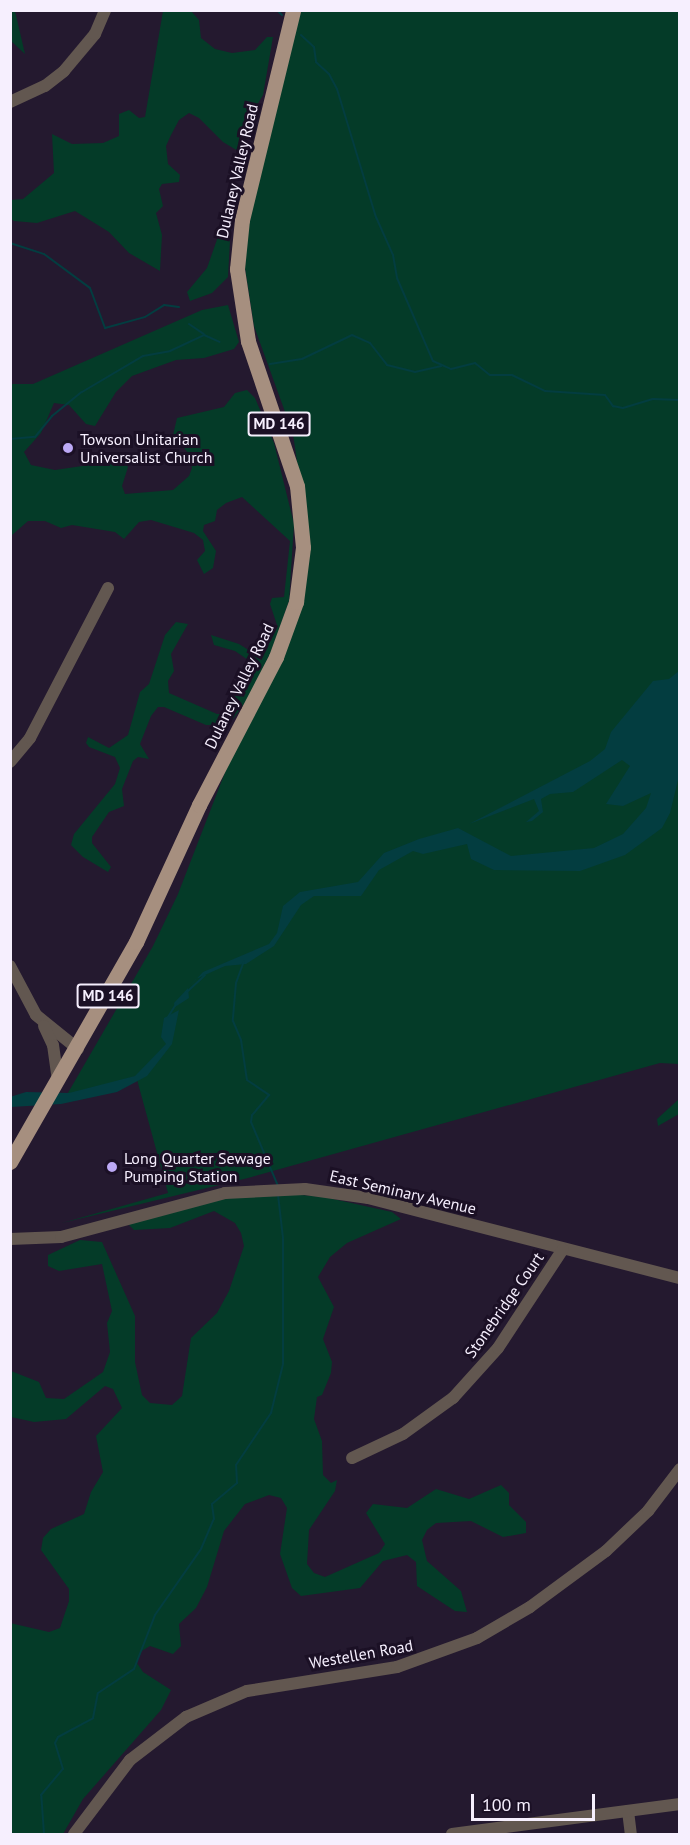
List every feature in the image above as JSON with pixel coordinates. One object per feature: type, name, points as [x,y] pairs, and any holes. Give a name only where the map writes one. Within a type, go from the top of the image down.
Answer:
[{"type":"main road","name":"Dulaney Valley Road","points":[[10,1162],[78,1048],[136,942],[200,805],[276,657],[298,591],[303,537],[297,486],[248,341],[237,268],[242,220],[293,10]]},
{"type":"street","points":[[10,102],[45,86],[64,71],[95,34],[105,10]]},
{"type":"street","points":[[10,762],[30,738],[108,588]]},
{"type":"street","points":[[10,966],[28,1004],[40,1020],[53,1045],[55,1086]]},
{"type":"street","points":[[40,1020],[78,1048]]},
{"type":"street","name":"East Seminary Avenue","points":[[10,1239],[61,1237],[209,1196],[277,1189],[355,1195],[680,1278]]},
{"type":"street","name":"Stonebridge Court","points":[[352,1458],[422,1422],[475,1376],[498,1348],[563,1249]]},
{"type":"street","name":"Westellen Road","points":[[74,1834],[130,1760],[186,1717],[247,1691],[397,1667],[477,1638],[530,1607],[606,1551],[648,1511],[680,1469]]},
{"type":"street","points":[[452,1834],[680,1804]]},
{"type":"street","points":[[628,1811],[631,1834]]},
{"type":"shaded area","points":[[11,10],[15,11],[25,54],[11,41]]},
{"type":"shaded area","points":[[163,11],[191,11],[199,20],[201,38],[215,49],[232,53],[255,50],[267,37],[273,37],[263,95],[254,110],[243,150],[238,151],[223,142],[199,118],[189,113],[179,120],[171,135],[166,146],[168,164],[180,175],[179,182],[162,184],[159,189],[163,206],[156,213],[162,235],[160,271],[129,253],[109,232],[75,211],[37,223],[14,221],[11,219],[10,200],[23,199],[54,173],[52,134],[72,144],[103,143],[119,136],[119,114],[129,110],[139,118],[145,117]]},
{"type":"shaded area","points":[[299,11],[679,11],[679,1064],[660,1063],[248,1178],[62,1223],[168,1193],[136,1076],[65,1098],[153,946],[178,894],[236,744],[286,648],[309,543],[293,434],[254,326],[245,268],[248,221]]},
{"type":"shaded area","points":[[231,222],[228,277],[212,293],[190,301],[187,292],[207,268],[220,231]]},
{"type":"shaded area","points":[[228,305],[239,342],[234,349],[204,358],[176,360],[132,376],[116,392],[95,426],[86,424],[69,405],[54,403],[41,433],[24,452],[31,465],[55,470],[123,460],[128,467],[122,486],[125,494],[173,490],[189,476],[192,468],[189,454],[173,435],[177,418],[224,407],[235,393],[247,390],[255,398],[274,443],[294,524],[289,601],[271,652],[247,700],[233,719],[217,725],[206,725],[164,707],[158,707],[151,716],[140,744],[149,759],[138,757],[133,761],[122,789],[124,806],[109,812],[92,837],[92,843],[111,867],[108,872],[83,857],[71,845],[74,834],[115,784],[120,768],[115,757],[89,747],[86,743],[88,737],[109,748],[128,735],[140,692],[149,684],[165,635],[176,622],[188,624],[171,654],[174,671],[168,681],[169,693],[217,714],[229,714],[231,699],[251,675],[254,664],[235,651],[214,645],[211,635],[239,644],[261,655],[268,646],[277,625],[270,604],[272,598],[284,597],[290,541],[242,497],[226,503],[217,510],[215,521],[204,525],[203,531],[216,551],[213,568],[204,574],[197,560],[205,551],[203,540],[194,533],[151,520],[139,522],[124,539],[115,532],[72,525],[61,528],[45,521],[28,521],[11,536],[11,384],[33,384],[202,310]]},
{"type":"shaded area","points":[[679,671],[679,776],[670,813],[662,828],[625,855],[580,871],[494,870],[471,859],[467,844],[423,854],[413,851],[379,870],[361,896],[314,896],[301,905],[274,946],[246,964],[225,966],[197,979],[203,972],[269,944],[277,933],[283,906],[300,892],[358,882],[384,853],[419,839],[458,828],[511,856],[594,848],[623,834],[646,808],[651,793],[623,806],[606,804],[630,766],[622,760],[573,792],[550,794],[541,799],[543,812],[532,821],[526,822],[539,811],[534,799],[469,824],[590,761],[605,749],[611,732],[653,681],[669,679]]},
{"type":"shaded area","points":[[188,988],[189,998],[175,1007],[174,1003]]},
{"type":"shaded area","points":[[179,1010],[172,1044],[147,1076],[117,1092],[61,1104],[11,1107],[10,1097],[26,1092],[69,1093],[135,1076],[166,1044],[161,1037],[164,1018]]},
{"type":"shaded area","points":[[679,1099],[679,1114],[658,1126],[657,1119]]},
{"type":"shaded area","points":[[278,1193],[324,1197],[392,1212],[401,1219],[347,1243],[330,1257],[318,1277],[334,1307],[323,1339],[332,1362],[331,1373],[322,1395],[317,1397],[314,1419],[322,1441],[323,1475],[331,1483],[337,1480],[335,1491],[309,1530],[307,1564],[314,1573],[325,1577],[379,1553],[385,1544],[366,1513],[373,1504],[407,1508],[436,1489],[469,1499],[501,1485],[509,1493],[509,1505],[526,1522],[526,1533],[503,1537],[471,1521],[436,1523],[427,1530],[422,1540],[427,1561],[461,1591],[467,1612],[455,1611],[417,1586],[416,1562],[407,1555],[383,1561],[360,1588],[301,1596],[292,1588],[280,1554],[287,1508],[281,1498],[269,1495],[245,1504],[224,1531],[207,1587],[196,1608],[179,1624],[181,1646],[173,1654],[150,1646],[140,1652],[137,1663],[143,1672],[171,1690],[161,1710],[83,1799],[63,1834],[11,1834],[10,1623],[49,1632],[60,1628],[69,1601],[69,1589],[41,1550],[43,1538],[51,1529],[84,1514],[91,1492],[103,1472],[96,1436],[122,1408],[113,1389],[105,1386],[66,1419],[34,1422],[11,1417],[11,1371],[39,1382],[46,1398],[64,1399],[103,1372],[110,1352],[107,1323],[112,1311],[102,1264],[59,1271],[48,1266],[48,1255],[80,1240],[102,1242],[135,1316],[135,1362],[142,1395],[150,1403],[172,1405],[182,1396],[191,1338],[217,1313],[229,1291],[244,1246],[241,1233],[235,1223],[214,1211],[170,1228],[134,1230],[126,1222],[220,1199]]},
{"type":"waterway","points":[[277,10],[282,15]]},
{"type":"waterway","points":[[301,35],[314,47],[316,62],[329,74],[337,89],[376,217],[393,255],[397,278],[433,361],[451,369],[475,363],[490,375],[512,375],[545,391],[605,395],[613,406],[623,408],[653,399],[680,400]]},
{"type":"waterway","points":[[10,243],[44,254],[90,288],[105,328],[145,317],[164,305],[179,307]]},
{"type":"waterway","points":[[189,324],[204,334]]},
{"type":"waterway","points":[[10,439],[35,437],[52,416],[82,392],[143,356],[170,351],[204,335],[220,342]]},
{"type":"waterway","points":[[270,364],[302,359],[352,335],[370,343],[387,365],[415,372],[441,366]]},
{"type":"waterway","points":[[244,961],[236,983],[233,1021],[241,1040],[247,1080],[269,1095],[252,1115],[251,1122],[278,1186]]},
{"type":"waterway","points":[[188,991],[205,975]]},
{"type":"waterway","points":[[168,1017],[176,1004]]},
{"type":"waterway","points":[[44,1834],[41,1795],[63,1769],[55,1743],[58,1737],[93,1718],[98,1693],[134,1669],[155,1615],[201,1549],[214,1519],[212,1504],[237,1483],[236,1465],[271,1413],[283,1364],[283,1238],[278,1195]]},
{"type":"place","name":"Towson Unitarian Universalist Church","points":[[68,448]]},
{"type":"place","name":"Long Quarter Sewage Pumping Station","points":[[112,1167]]}]
